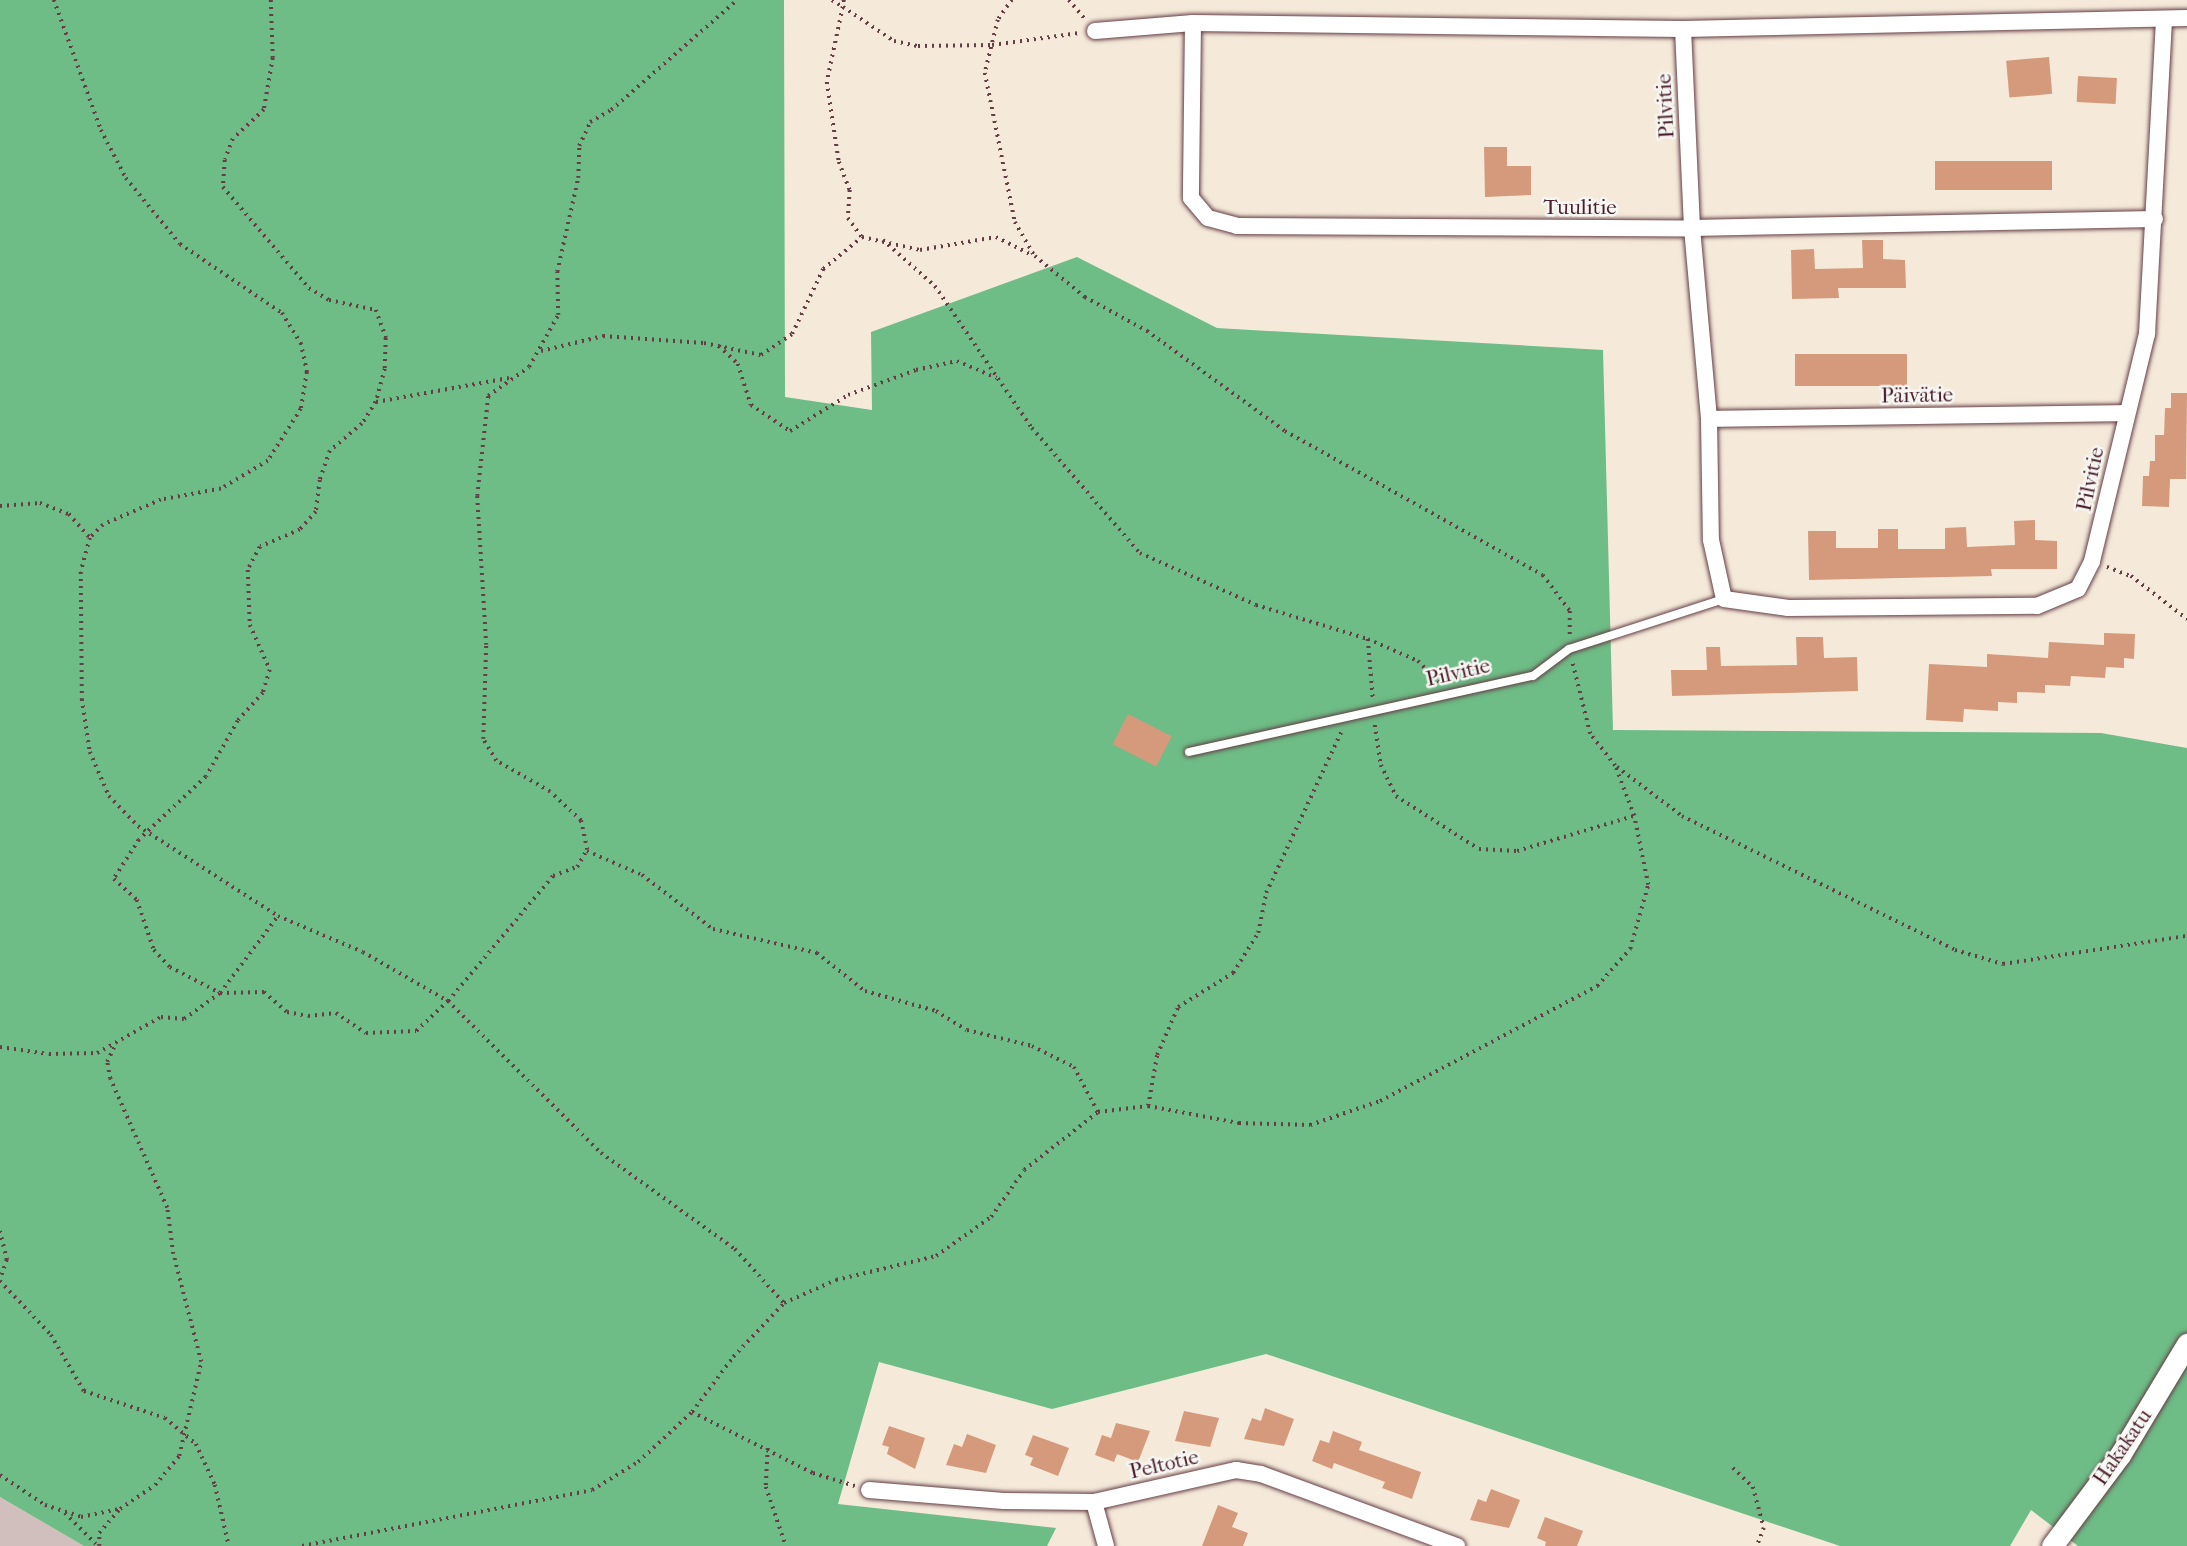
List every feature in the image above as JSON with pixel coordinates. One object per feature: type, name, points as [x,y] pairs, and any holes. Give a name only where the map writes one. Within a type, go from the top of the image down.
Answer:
[{"type":"street","points":[[1095,31],[1192,23],[1683,29],[2187,18]]},
{"type":"street","name":"Pilvitie","points":[[1683,29],[1692,228],[1709,419],[1711,540],[1724,599],[1788,608],[2037,606],[2078,589],[2092,561],[2125,413],[2147,334],[2155,219],[2158,69],[2164,19]]},
{"type":"street","name":"Tuulitie","points":[[1192,23],[1191,198],[1208,218],[1237,226],[1692,228],[2155,219]]},
{"type":"street","name":"Päivätie","points":[[1709,419],[2125,413]]},
{"type":"street","name":"Hakakatu","points":[[2052,1546],[2120,1455],[2187,1344]]},
{"type":"street","name":"Peltotie","points":[[869,1490],[1004,1501],[1094,1502],[1236,1470],[1261,1474],[1457,1546]]},
{"type":"street","points":[[1094,1502],[1107,1546]]},
{"type":"lane","name":"Pilvitie","points":[[1189,752],[1453,696],[1533,676],[1569,649],[1724,599]]},
{"type":"path","points":[[54,0],[101,131],[126,178],[180,244],[282,313],[301,342],[307,372],[301,410],[268,461],[221,489],[161,500],[103,525],[90,538],[81,585],[82,699],[90,752],[109,796],[148,831],[278,916],[363,952],[448,1001],[601,1153],[735,1249],[783,1303]]},
{"type":"path","points":[[271,0],[273,58],[264,110],[233,139],[225,160],[223,187],[309,288],[329,300],[376,310],[386,338],[376,402],[362,424],[330,451],[320,480],[316,512],[300,530],[260,547],[248,570],[250,625],[270,670],[263,693],[238,721],[206,777],[148,831],[120,863],[114,879],[138,900],[154,950],[170,967],[220,993],[264,992],[286,1012],[308,1016],[336,1013],[366,1033],[389,1035],[416,1031],[448,1001],[553,876],[577,867],[587,850],[581,821],[550,792],[496,761],[483,739],[486,645],[477,496],[488,396],[509,377],[529,367],[541,351],[558,315],[556,272],[578,178],[579,146],[590,122],[611,110],[737,0]]},
{"type":"path","points":[[832,0],[894,41],[918,47],[992,45],[1095,31]]},
{"type":"path","points":[[844,0],[827,82],[839,162],[850,190],[848,218],[862,237],[920,250],[996,237],[1035,256],[1085,297],[1147,331],[1285,432],[1543,575],[1570,611],[1569,649],[1590,734],[1615,766],[1682,816],[1955,950],[2003,964],[2187,936]]},
{"type":"path","points":[[1012,0],[999,20],[985,73],[997,146],[1015,222],[1035,256]]},
{"type":"path","points":[[1069,0],[1095,31]]},
{"type":"path","points":[[541,351],[603,337],[719,346],[761,355],[792,334],[823,269],[862,237]]},
{"type":"path","points":[[883,240],[935,286],[1032,428],[1140,552],[1256,605],[1368,639],[1418,661],[1453,696]]},
{"type":"path","points":[[719,346],[738,364],[751,405],[790,431],[848,395],[916,370],[957,362],[999,379]]},
{"type":"path","points":[[376,402],[509,377]]},
{"type":"path","points":[[0,506],[40,503],[69,514],[90,538]]},
{"type":"path","points":[[2092,561],[2130,576],[2187,619]]},
{"type":"path","points":[[1368,639],[1381,765],[1396,796],[1479,849],[1517,851],[1634,816]]},
{"type":"path","points":[[1148,1106],[1157,1055],[1178,1007],[1233,973],[1258,933],[1266,892],[1347,718]]},
{"type":"path","points":[[302,1546],[593,1490],[638,1462],[692,1412],[733,1357],[783,1303],[836,1280],[936,1256],[991,1217],[1024,1170],[1098,1112],[1148,1106],[1239,1123],[1310,1125],[1380,1101],[1597,986],[1630,949],[1648,885],[1634,816],[1615,766]]},
{"type":"path","points":[[587,850],[642,875],[713,929],[817,953],[865,991],[936,1011],[967,1030],[1032,1046],[1074,1068],[1098,1112]]},
{"type":"path","points":[[0,1047],[49,1055],[97,1053],[161,1017],[184,1018],[220,993],[278,916]]},
{"type":"path","points":[[99,1546],[99,1533],[120,1509],[155,1485],[178,1456],[201,1362],[173,1254],[167,1208],[110,1079],[107,1062],[115,1045]]},
{"type":"path","points":[[0,1231],[7,1260],[0,1281],[51,1335],[84,1391],[165,1418],[197,1444],[215,1485],[229,1546]]},
{"type":"path","points":[[692,1412],[813,1473],[869,1490]]},
{"type":"path","points":[[768,1448],[766,1487],[786,1546]]},
{"type":"path","points":[[1733,1468],[1753,1487],[1764,1528],[1757,1546]]},
{"type":"path","points":[[0,1475],[61,1510],[81,1517],[120,1509]]},
{"type":"path","points":[[61,1510],[99,1546]]},
{"type":"shaded area","points":[[0,1497],[84,1546],[0,1546]]},
{"type":"green space","points":[[0,0],[784,0],[785,397],[872,410],[871,332],[1077,257],[1217,328],[1603,350],[1613,730],[2101,733],[2187,748],[2187,1546],[2078,1546],[2031,1510],[2010,1546],[1840,1546],[1266,1354],[1052,1409],[879,1362],[838,1504],[1056,1528],[1047,1546],[84,1546],[0,1497]]},
{"type":"building","points":[[2049,57],[2052,94],[2009,98],[2006,61]]},
{"type":"building","points":[[2078,76],[2117,78],[2116,104],[2077,102]]},
{"type":"building","points":[[1484,147],[1507,147],[1507,166],[1531,166],[1531,195],[1485,197]]},
{"type":"building","points":[[1935,161],[2052,161],[2052,190],[1935,190]]},
{"type":"building","points":[[1862,240],[1883,240],[1883,259],[1905,260],[1906,288],[1838,288],[1839,298],[1792,299],[1791,250],[1814,249],[1815,269],[1863,268]]},
{"type":"building","points":[[1795,354],[1907,354],[1907,386],[1795,386]]},
{"type":"building","points":[[2171,393],[2187,393],[2186,479],[2170,479],[2169,507],[2142,506],[2143,476],[2149,476],[2150,461],[2155,461],[2155,435],[2164,435],[2165,408],[2171,408]]},
{"type":"building","points":[[2035,520],[2035,540],[2057,541],[2057,569],[1991,569],[1992,576],[1809,580],[1808,531],[1836,531],[1836,548],[1878,548],[1878,529],[1898,529],[1898,549],[1945,549],[1945,528],[1966,527],[1967,547],[2015,545],[2014,521]]},
{"type":"building","points":[[2104,633],[2135,634],[2134,659],[2124,658],[2124,668],[2106,667],[2105,678],[2071,676],[2070,686],[2045,685],[2045,693],[2017,692],[2017,703],[1998,702],[1998,711],[1964,709],[1963,722],[1926,720],[1929,664],[1987,667],[1987,654],[2048,658],[2049,642],[2104,645]]},
{"type":"building","points":[[1796,637],[1823,637],[1824,658],[1857,657],[1858,691],[1672,696],[1671,670],[1707,670],[1706,647],[1720,647],[1721,666],[1797,665]]},
{"type":"building","points":[[1128,714],[1172,736],[1156,767],[1113,744]]},
{"type":"building","points":[[1265,1408],[1294,1419],[1284,1446],[1244,1439],[1252,1418],[1261,1421]]},
{"type":"building","points":[[1184,1411],[1219,1418],[1210,1447],[1175,1441]]},
{"type":"building","points":[[1116,1423],[1150,1431],[1138,1462],[1117,1454],[1114,1462],[1095,1455],[1102,1435],[1111,1438]]},
{"type":"building","points":[[889,1426],[925,1438],[915,1469],[887,1454],[889,1447],[882,1445]]},
{"type":"building","points":[[1333,1431],[1362,1442],[1359,1450],[1421,1472],[1412,1499],[1382,1488],[1385,1482],[1334,1463],[1332,1469],[1312,1461],[1320,1440],[1329,1443]]},
{"type":"building","points":[[967,1434],[996,1445],[986,1473],[946,1465],[954,1444],[962,1447]]},
{"type":"building","points":[[1033,1435],[1069,1448],[1058,1476],[1030,1465],[1033,1458],[1025,1455]]},
{"type":"building","points":[[1491,1489],[1520,1500],[1509,1528],[1470,1520],[1478,1499],[1486,1502]]},
{"type":"building","points":[[1218,1505],[1238,1513],[1232,1527],[1248,1533],[1243,1546],[1202,1546]]},
{"type":"building","points":[[1545,1517],[1583,1531],[1577,1546],[1545,1546],[1546,1542],[1537,1538]]}]
